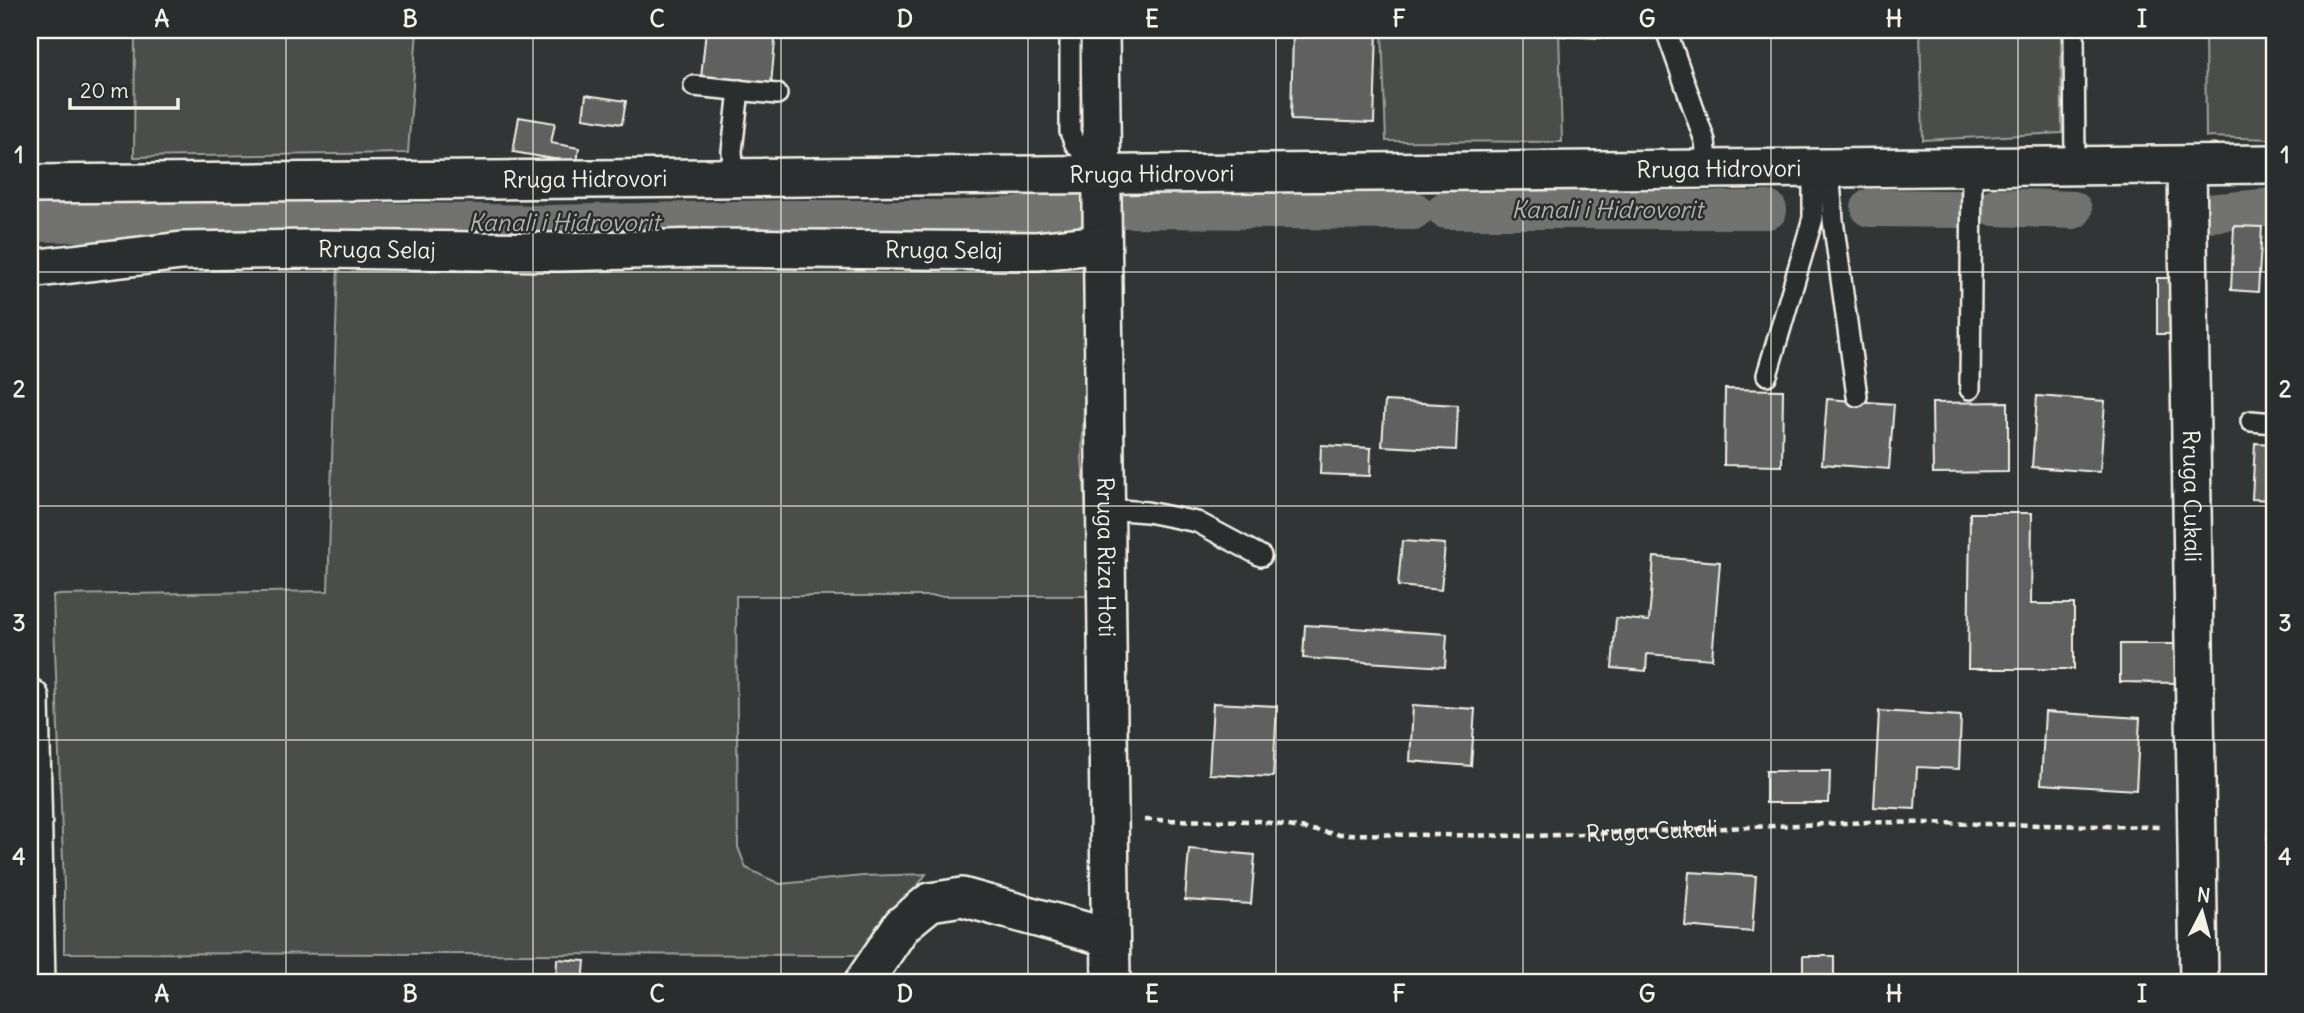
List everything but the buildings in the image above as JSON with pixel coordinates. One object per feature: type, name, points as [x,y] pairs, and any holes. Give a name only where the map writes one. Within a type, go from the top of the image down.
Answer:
[{"type":"street","name":"Rruga Riza Hoti","points":[[1100,30],[1111,983]]},
{"type":"street","name":"Rruga Cukali","points":[[2187,164],[2199,983]]},
{"type":"street","name":"Rruga Hidrovori","points":[[30,184],[2274,164]]},
{"type":"street","name":"Rruga Selaj","points":[[30,270],[182,251],[317,249],[558,252],[704,248],[1037,251],[1102,244]]},
{"type":"street","points":[[30,698],[36,983]]},
{"type":"street","points":[[863,983],[902,925],[930,902],[962,897],[1110,938]]},
{"type":"lane","points":[[1070,30],[1070,132],[1075,144],[1101,174]]},
{"type":"lane","points":[[1666,30],[1706,141],[1708,169]]},
{"type":"lane","points":[[2074,30],[2075,165]]},
{"type":"lane","points":[[694,86],[777,94]]},
{"type":"lane","points":[[734,178],[732,151],[739,90]]},
{"type":"lane","points":[[1970,389],[1972,167]]},
{"type":"lane","points":[[1767,374],[1813,218],[1821,168]]},
{"type":"lane","points":[[1821,168],[1833,220],[1857,396]]},
{"type":"lane","points":[[2251,421],[2274,423]]},
{"type":"lane","points":[[1105,509],[1147,512],[1197,522],[1261,556]]},
{"type":"path","name":"Rruga Cukali","points":[[1109,820],[1258,821],[1336,834],[1496,835],[1868,822],[2196,828]]},
{"type":"shaded area","points":[[135,30],[417,30],[408,153],[134,157]]},
{"type":"shaded area","points":[[1382,30],[1559,30],[1562,142],[1386,141]]},
{"type":"shaded area","points":[[1920,30],[2061,30],[2062,133],[1923,140]]},
{"type":"shaded area","points":[[2205,30],[2274,30],[2274,139],[2206,137]]},
{"type":"shaded area","points":[[1089,260],[1082,458],[1093,596],[736,596],[738,847],[746,868],[780,884],[863,876],[926,874],[867,955],[64,953],[53,595],[328,591],[338,263]]},
{"type":"waterway","name":"Kanali i Hidrovorit","points":[[1995,207],[2073,210]]},
{"type":"waterway","name":"Kanali i Hidrovorit","points":[[2208,213],[2274,207]]},
{"type":"waterway","name":"Kanali i Hidrovorit","points":[[1870,208],[1961,209]]},
{"type":"waterway","name":"Kanali i Hidrovorit","points":[[1124,209],[1414,211]]},
{"type":"waterway","name":"Kanali i Hidrovorit","points":[[1446,210],[1768,210]]},
{"type":"waterway","name":"Kanali i Hidrovorit","points":[[36,223],[338,221],[546,224],[787,219],[967,219],[1092,211]]}]
